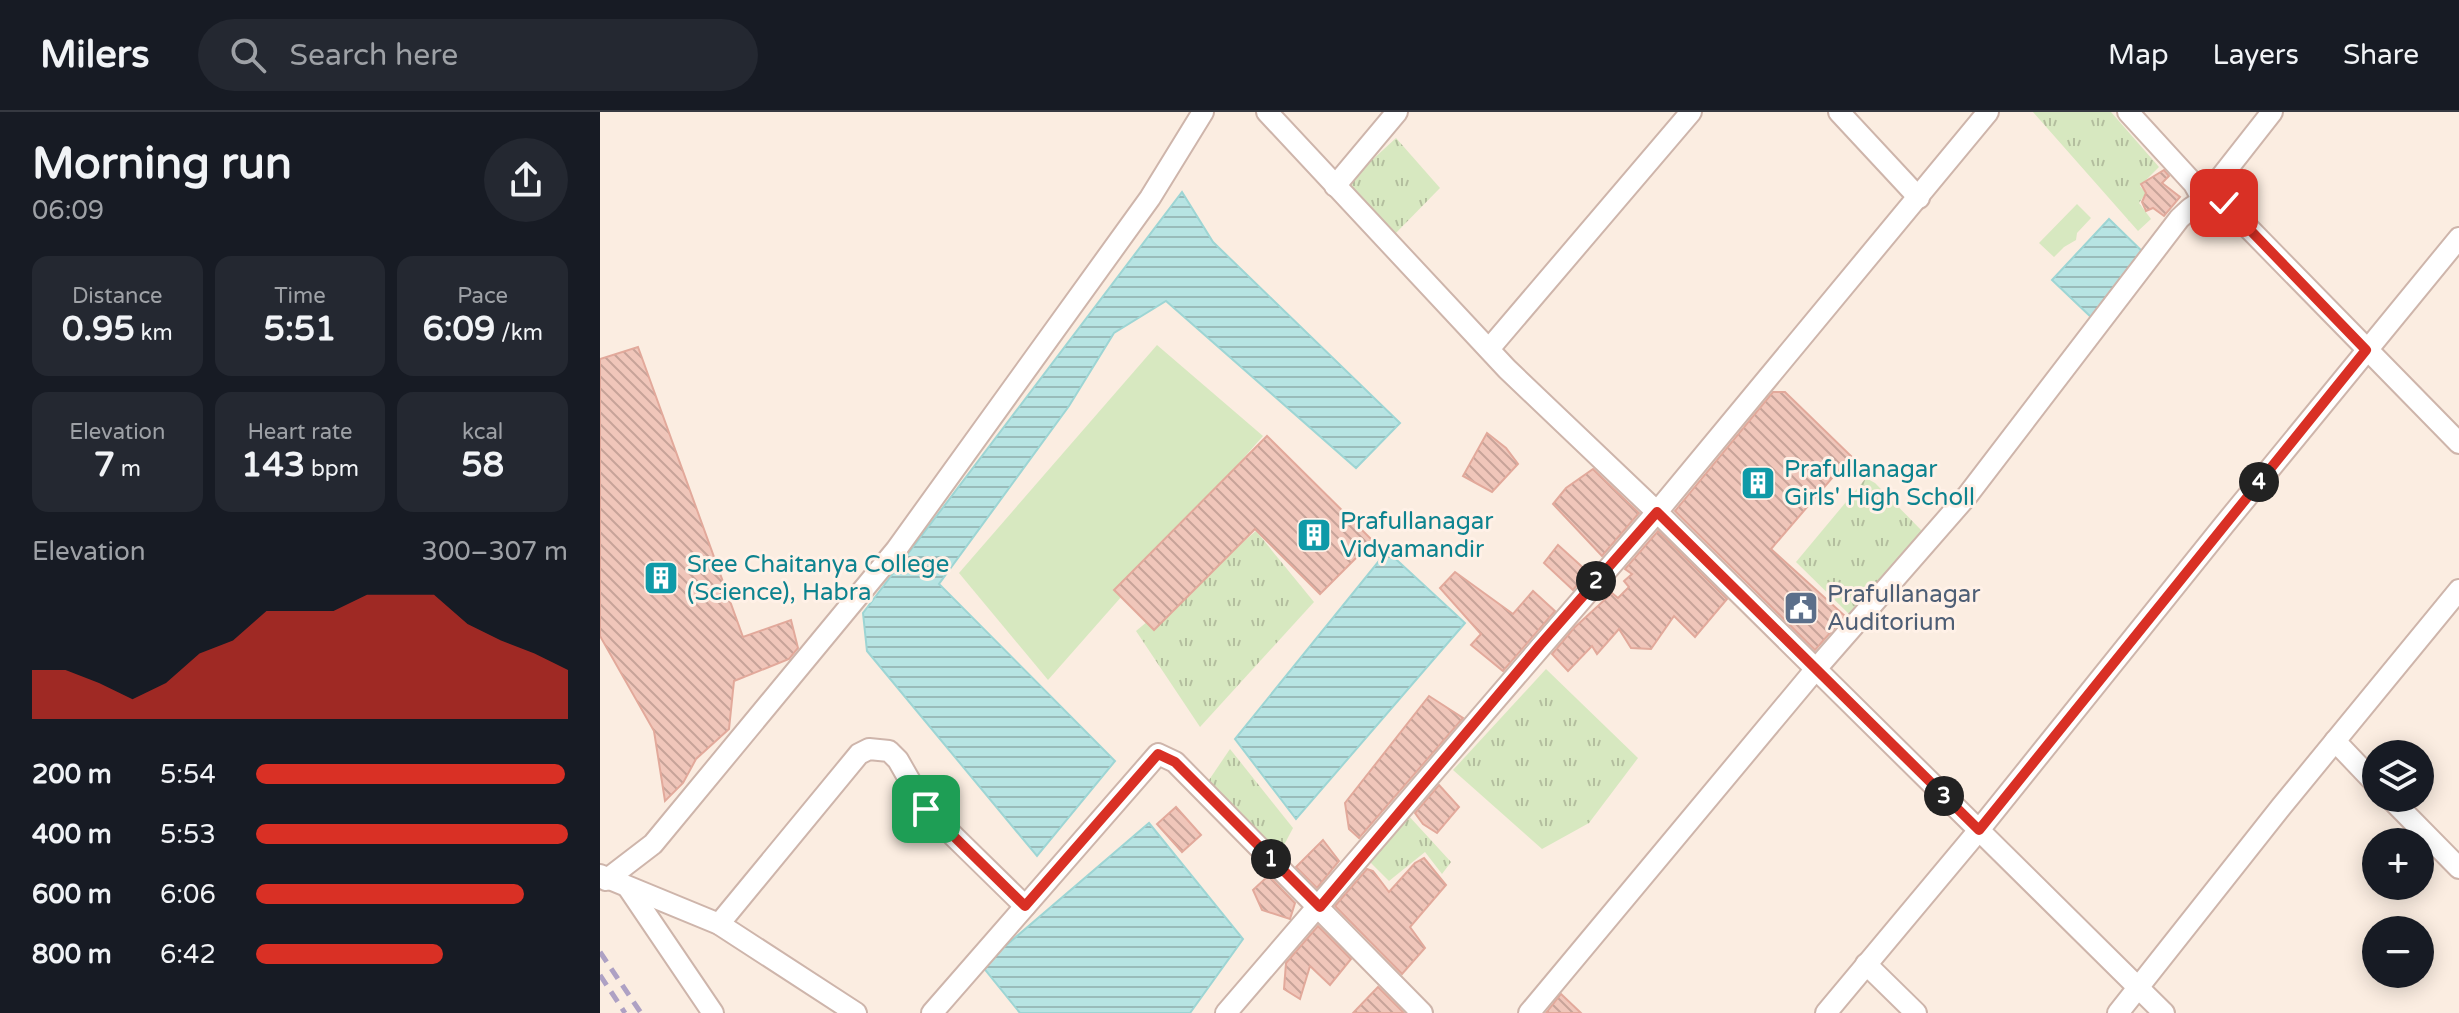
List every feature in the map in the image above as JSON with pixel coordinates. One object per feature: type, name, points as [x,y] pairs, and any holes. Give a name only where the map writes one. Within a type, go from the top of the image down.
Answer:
[{"type":"street","points":[[603,878],[653,844],[896,550],[1150,198],[1203,112]]},
{"type":"street","points":[[1267,112],[1489,349],[2164,1013]]},
{"type":"street","points":[[1335,186],[1397,112]]},
{"type":"street","points":[[1489,349],[1691,112]]},
{"type":"street","points":[[1839,112],[1919,198]]},
{"type":"street","points":[[1226,1013],[1657,512],[1988,112]]},
{"type":"street","points":[[2128,112],[2194,184],[2203,200]]},
{"type":"street","points":[[1529,1013],[1815,670],[1967,496],[2179,219],[2203,200],[2272,112]]},
{"type":"street","points":[[2203,200],[2224,203],[2459,443]]},
{"type":"street","points":[[1826,1013],[1979,830],[2459,238]]},
{"type":"street","points":[[2118,1013],[2459,590]]},
{"type":"street","points":[[2335,741],[2362,769]]},
{"type":"street","points":[[719,924],[859,754],[880,748],[889,751],[898,760],[926,809],[1025,906]]},
{"type":"street","points":[[932,1013],[1158,754],[1175,762],[1422,1013]]},
{"type":"street","points":[[2404,812],[2459,868]]},
{"type":"street","points":[[603,878],[719,924],[856,1013]]},
{"type":"street","points":[[629,889],[713,1013]]},
{"type":"street","points":[[1866,964],[1916,1013]]},
{"type":"green space","points":[[2033,112],[2111,112],[2159,167],[2140,186],[2146,193],[2139,203],[2151,219],[2138,231]]},
{"type":"green space","points":[[1396,138],[1440,188],[1392,237],[1345,185]]},
{"type":"green space","points":[[2077,204],[2091,218],[2077,233],[2076,240],[2054,257],[2039,243]]},
{"type":"green space","points":[[1157,345],[1263,436],[1048,680],[959,573]]},
{"type":"green space","points":[[1866,478],[1875,483],[1925,534],[1852,617],[1796,562]]},
{"type":"green space","points":[[1256,531],[1314,602],[1200,727],[1136,631]]},
{"type":"green space","points":[[1546,669],[1638,758],[1589,823],[1542,849],[1453,770]]},
{"type":"green space","points":[[1230,749],[1293,828],[1275,862],[1209,780]]},
{"type":"green space","points":[[1407,814],[1451,862],[1442,874],[1425,852],[1389,881],[1366,858]]},
{"type":"water","points":[[1182,192],[1213,242],[1400,423],[1356,468],[1166,301],[1114,333],[1069,406],[939,584],[1115,761],[1037,856],[867,651],[863,613]]},
{"type":"water","points":[[2109,219],[2148,257],[2092,318],[2052,280]]},
{"type":"water","points":[[1387,551],[1465,623],[1296,819],[1235,739]]},
{"type":"water","points":[[1149,823],[1243,939],[1190,1013],[1020,1013],[982,966]]},
{"type":"building","points":[[2164,170],[2169,176],[2162,183],[2180,197],[2164,216],[2153,208],[2146,211],[2142,202],[2146,193],[2141,184]]},
{"type":"building","name":"Sree Chaitanya College (Science), Habra","points":[[638,347],[743,637],[791,620],[798,648],[789,659],[734,681],[729,729],[696,759],[683,783],[665,801],[654,731],[600,636],[600,359]]},
{"type":"building","name":"Prafullanagar Girls' High Scholl","points":[[1773,392],[1785,392],[1851,456],[1771,549],[1845,616],[1815,650],[1675,511]]},
{"type":"building","points":[[1487,433],[1506,448],[1518,464],[1492,492],[1463,476]]},
{"type":"building","name":"Prafullanagar Vidyamandir","points":[[1267,436],[1373,541],[1320,594],[1255,529],[1154,630],[1114,590]]},
{"type":"building","points":[[1593,469],[1639,513],[1602,556],[1553,504],[1566,488]]},
{"type":"building","points":[[1658,531],[1727,599],[1695,637],[1674,616],[1651,649],[1631,648],[1619,629],[1597,654],[1592,646],[1568,671],[1552,654],[1574,628],[1612,593],[1618,598],[1629,587],[1624,581],[1632,574],[1625,569]]},
{"type":"building","points":[[1558,545],[1588,572],[1573,590],[1544,563]]},
{"type":"building","points":[[1455,572],[1513,614],[1533,591],[1555,611],[1503,671],[1471,645],[1481,634],[1440,588]]},
{"type":"building","points":[[1429,696],[1463,718],[1359,838],[1349,829],[1345,803]]},
{"type":"building","points":[[1439,785],[1459,807],[1437,833],[1423,824],[1415,813]]},
{"type":"building","points":[[1176,807],[1201,835],[1182,852],[1157,824]]},
{"type":"building","points":[[1323,840],[1339,861],[1317,888],[1296,867]]},
{"type":"building","points":[[1424,858],[1446,885],[1410,927],[1425,948],[1402,974],[1335,906],[1367,869],[1373,871],[1389,892],[1415,863]]},
{"type":"building","points":[[1267,877],[1295,903],[1290,919],[1262,910],[1253,890]]},
{"type":"building","points":[[1318,926],[1351,959],[1330,985],[1310,966],[1300,999],[1284,989],[1286,963]]},
{"type":"building","points":[[1378,987],[1404,1013],[1353,1013]]},
{"type":"building","points":[[1561,994],[1581,1013],[1546,1013]]},
{"type":"railway","points":[[600,952],[641,1013]]},
{"type":"railway","points":[[600,975],[625,1013]]},
{"type":"place","name":"Prafullanagar Girls' High Scholl","points":[[1758,483]]},
{"type":"place","name":"Prafullanagar Vidyamandir","points":[[1314,535]]},
{"type":"place","name":"Sree Chaitanya College (Science), Habra","points":[[661,578]]},
{"type":"place","name":"Prafullanagar Auditorium","points":[[1801,608]]},
{"type":"route","points":[[926,809],[1025,906],[1158,754],[1175,762],[1320,907],[1540,645],[1657,512],[1979,830],[2366,350],[2224,203]]}]
